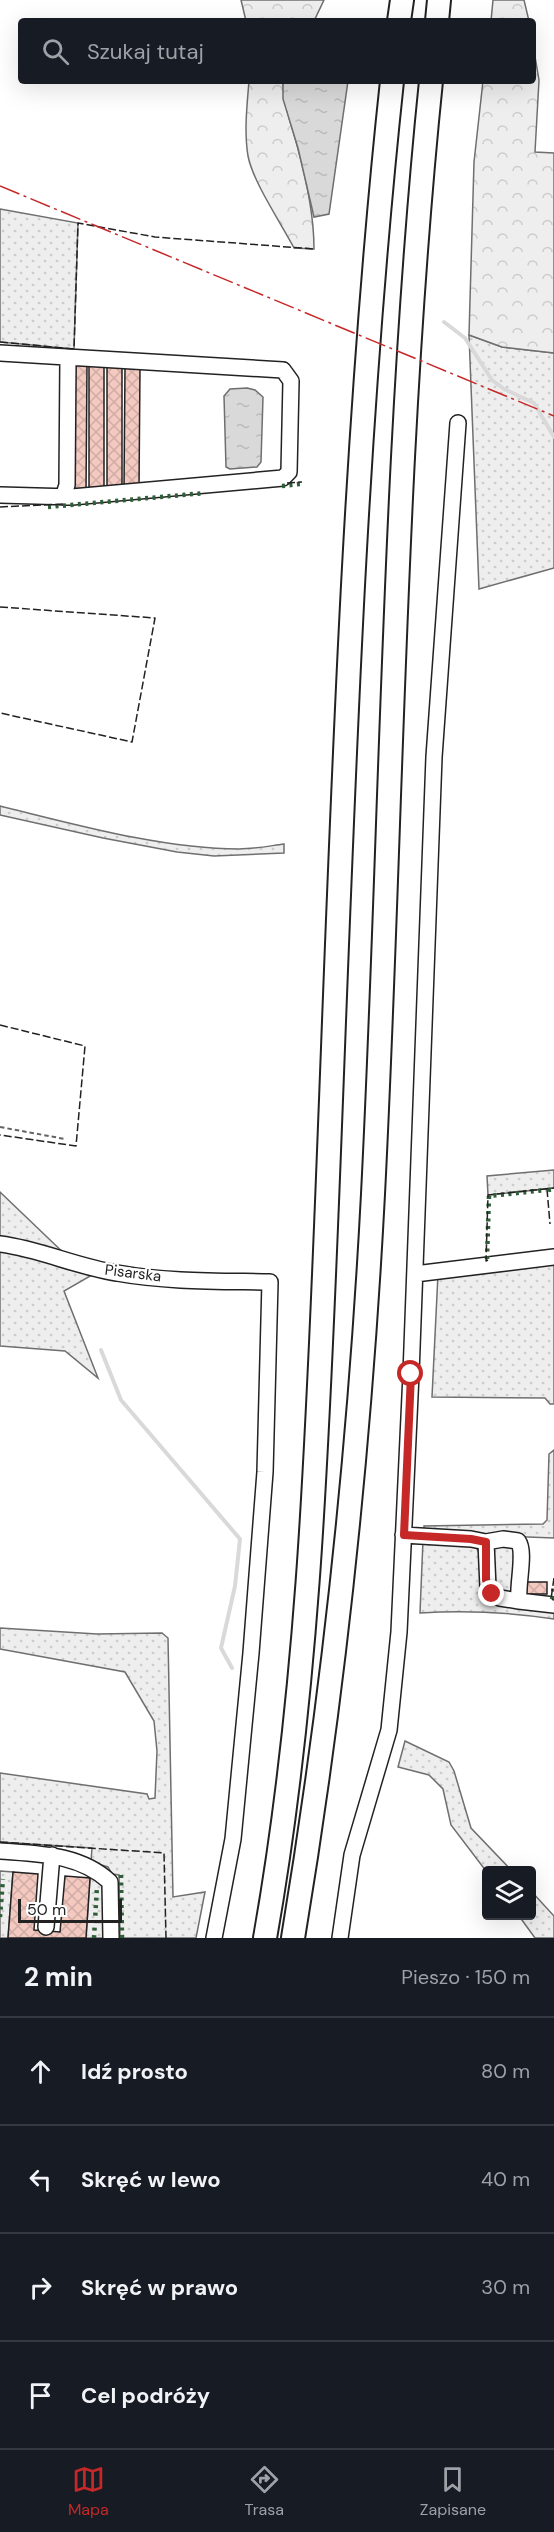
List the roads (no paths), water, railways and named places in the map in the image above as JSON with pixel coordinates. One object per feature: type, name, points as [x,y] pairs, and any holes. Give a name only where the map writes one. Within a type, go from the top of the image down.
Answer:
[{"type":"highway","points":[[399,18],[402,0]]},
{"type":"highway","points":[[437,18],[439,0]]},
{"type":"highway","points":[[266,1938],[282,1841],[302,1654],[324,1303],[357,516],[380,200],[392,84]]},
{"type":"highway","points":[[293,1938],[309,1845],[332,1669],[351,1495],[373,1195],[405,391],[430,84]]},
{"type":"street","points":[[0,353],[283,370],[291,381],[292,395],[289,472],[283,478],[113,495],[63,497],[0,495]]},
{"type":"street","points":[[63,497],[67,485],[68,358]]},
{"type":"street","points":[[340,1938],[352,1855],[389,1730],[399,1632],[434,757],[458,423]]},
{"type":"street","name":"Pisarska","points":[[0,1244],[18,1246],[63,1261],[118,1274],[270,1282],[265,1472],[251,1653],[232,1839],[214,1938]]},
{"type":"street","points":[[415,1274],[554,1257]]},
{"type":"street","points":[[404,1535],[486,1542],[510,1539],[521,1545],[519,1600]]},
{"type":"street","points":[[486,1542],[488,1588],[500,1598],[554,1605]]},
{"type":"street","points":[[0,1851],[52,1855],[97,1870],[110,1882],[111,1938]]},
{"type":"street","points":[[46,1927],[52,1855]]},
{"type":"water","points":[[283,84],[348,84],[329,214],[314,217],[298,148],[283,99]]},
{"type":"water","points":[[230,389],[255,390],[263,397],[261,462],[257,467],[230,469],[226,467],[224,396]]},
{"type":"waterway","points":[[444,322],[465,338],[492,380],[504,389],[534,403],[554,437]]},
{"type":"waterway","points":[[101,1350],[121,1400],[240,1539],[235,1586],[221,1648],[232,1668]]}]
